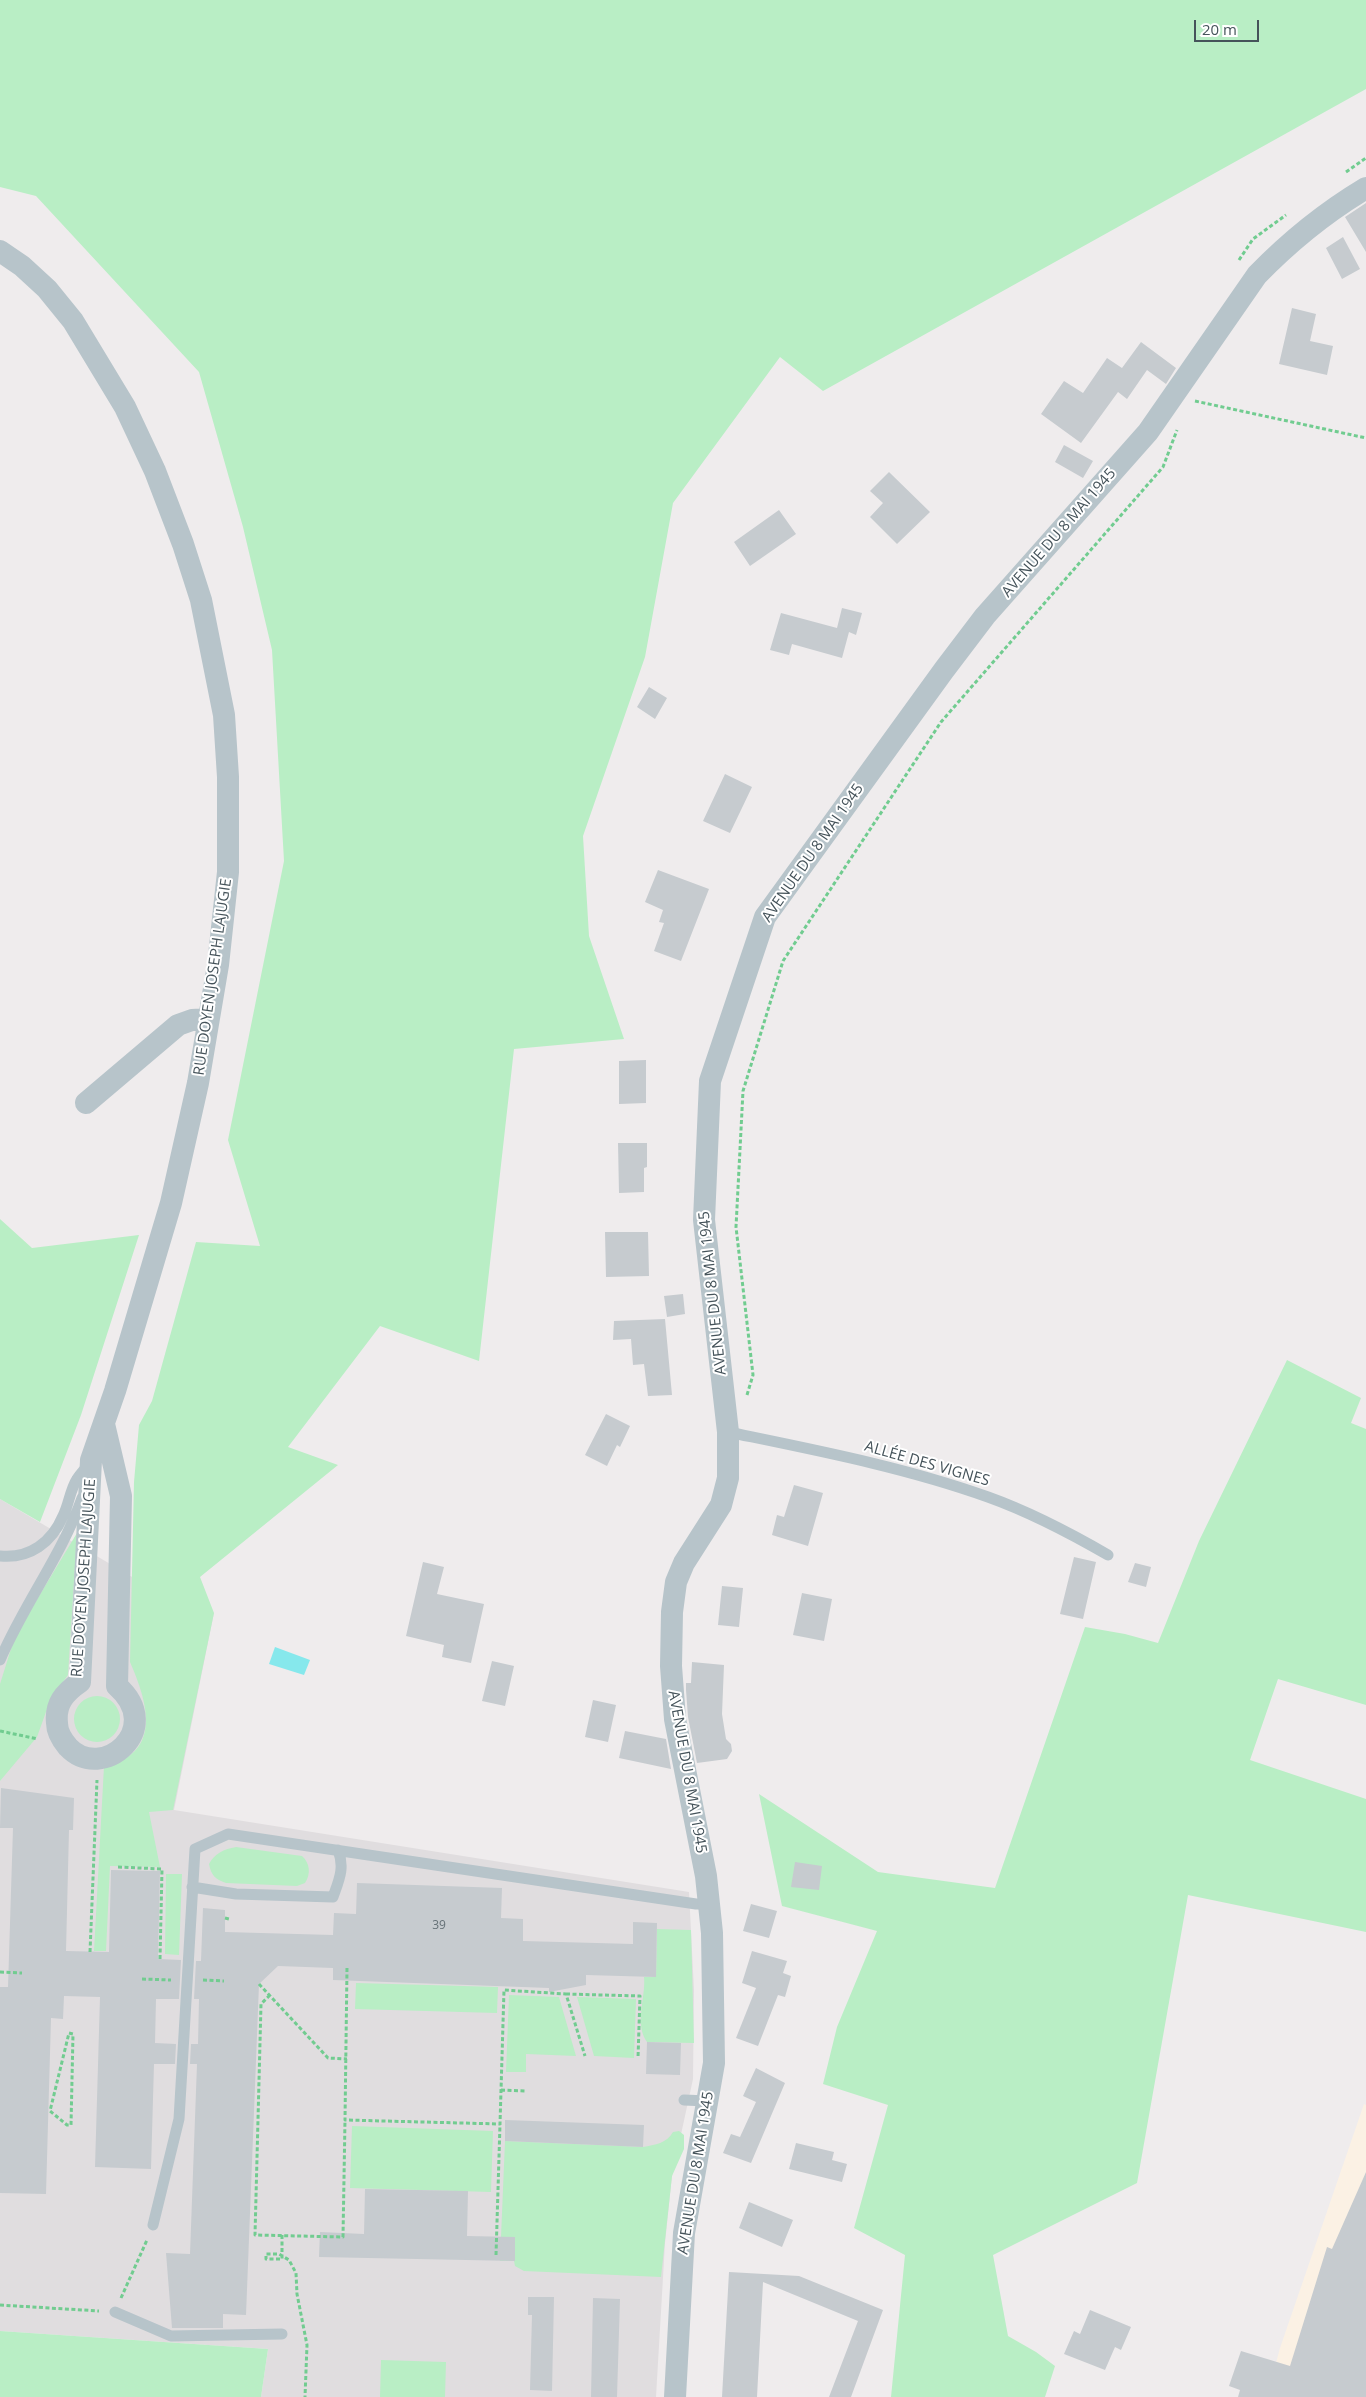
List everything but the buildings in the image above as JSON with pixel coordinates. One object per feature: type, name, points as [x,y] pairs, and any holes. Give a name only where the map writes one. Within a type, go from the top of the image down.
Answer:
[{"type":"street","name":"AVENUE DU 8 MAI 1945","points":[[676,2397],[684,2233],[714,2063],[715,2020],[712,1934],[706,1876],[697,1836],[671,1687],[672,1612],[676,1582],[684,1563],[721,1505],[728,1478],[728,1432],[704,1220],[710,1081],[765,917],[973,632],[1148,432],[1257,275],[1276,255],[1334,208],[1366,188]]},
{"type":"street","name":"RUE DOYEN JOSEPH LAJUGIE","points":[[0,251],[22,266],[52,296],[73,322],[125,407],[155,471],[183,544],[201,600],[224,715],[228,777],[228,872],[218,965],[209,1019],[198,1083],[171,1203],[104,1424],[91,1460],[80,1682],[68,1690],[60,1701],[56,1714],[57,1728],[62,1740],[72,1751],[84,1757],[98,1758],[115,1753],[129,1740],[134,1729],[135,1717],[133,1705],[127,1694],[117,1686],[121,1496],[104,1424]]},
{"type":"street","points":[[86,1103],[178,1025],[192,1020],[209,1019]]},
{"type":"lane","name":"ALLÉE DES VIGNES","points":[[728,1432],[863,1460],[989,1497],[1065,1530],[1108,1555]]},
{"type":"lane","points":[[0,1556],[19,1555],[34,1550],[50,1539],[63,1516],[77,1479],[91,1460]]},
{"type":"lane","points":[[0,1660],[11,1634],[74,1520],[83,1496],[91,1460]]},
{"type":"lane","points":[[153,2225],[179,2119],[194,1849],[228,1834],[696,1904],[708,1904]]},
{"type":"lane","points":[[192,1887],[236,1894],[332,1897],[340,1879],[343,1862],[338,1850]]},
{"type":"lane","points":[[684,2100],[707,2101]]},
{"type":"lane","points":[[115,2312],[172,2336],[282,2334]]},
{"type":"path","points":[[746,1398],[754,1375],[736,1227],[744,1091],[783,962],[941,722],[1163,467],[1177,433],[1174,397],[1366,438]]},
{"type":"path","points":[[0,1731],[37,1737]]},
{"type":"path","points":[[90,1952],[98,1758]]},
{"type":"path","points":[[118,1867],[162,1869],[160,1959]]},
{"type":"path","points":[[270,1996],[261,2004],[255,2235],[343,2237],[347,1968]]},
{"type":"path","points":[[0,1972],[22,1973]]},
{"type":"path","points":[[142,1979],[177,1980]]},
{"type":"path","points":[[197,1980],[224,1981]]},
{"type":"path","points":[[259,1984],[328,2058],[347,2059]]},
{"type":"path","points":[[496,2254],[504,1990],[640,1996],[638,2058]]},
{"type":"path","points":[[566,1994],[586,2056]]},
{"type":"path","points":[[69,2033],[74,2034],[71,2125],[67,2125],[50,2111],[70,2037],[69,2033]]},
{"type":"path","points":[[501,2090],[525,2090]]},
{"type":"path","points":[[345,2120],[500,2124]]},
{"type":"path","points":[[0,2305],[115,2312],[153,2225]]},
{"type":"path","points":[[282,2235],[282,2246],[282,2252],[282,2259],[266,2259],[266,2254],[279,2254],[284,2257],[289,2260],[296,2273],[297,2294],[307,2344],[305,2397]]},
{"type":"shaded area","points":[[0,1499],[156,1591],[214,1613],[174,1810],[689,1892],[694,1990],[693,2079],[672,2176],[665,2243],[656,2397],[261,2397],[268,2349],[0,2331]]},
{"type":"shaded area","points":[[1364,2104],[1366,2105],[1366,2397],[1267,2397],[1280,2348]]},
{"type":"green space","points":[[0,0],[1366,0],[1366,89],[823,391],[780,357],[673,503],[645,657],[583,836],[589,936],[624,1039],[514,1049],[479,1361],[380,1326],[288,1447],[338,1465],[200,1577],[214,1613],[173,1810],[149,1812],[160,1867],[110,1866],[106,1951],[94,1951],[104,1766],[126,1758],[137,1749],[143,1738],[146,1726],[143,1699],[130,1662],[134,1482],[139,1425],[152,1401],[196,1242],[260,1246],[228,1140],[284,861],[272,650],[243,527],[199,372],[36,196],[0,187]]},
{"type":"green space","points":[[0,1219],[32,1248],[139,1235],[81,1415],[40,1522],[0,1499]]},
{"type":"green space","points":[[1287,1360],[1361,1398],[1351,1423],[1366,1429],[1366,1705],[1278,1679],[1250,1760],[1366,1799],[1366,1932],[1188,1895],[1137,2183],[993,2255],[1008,2336],[1036,2352],[1055,2366],[1045,2397],[891,2397],[905,2255],[854,2228],[888,2105],[823,2084],[837,2027],[877,1931],[782,1906],[759,1794],[878,1872],[995,1888],[1085,1627],[1125,1634],[1158,1643],[1199,1541]]},
{"type":"green space","points":[[77,1533],[68,1675],[51,1698],[37,1737],[0,1781],[0,1684],[15,1636]]},
{"type":"green space","points":[[92,1696],[102,1696],[116,1706],[120,1719],[116,1732],[110,1738],[102,1742],[92,1742],[78,1732],[74,1724],[74,1714],[84,1700]]},
{"type":"green space","points":[[236,1847],[302,1856],[308,1865],[307,1880],[305,1883],[297,1886],[226,1883],[216,1878],[212,1874],[209,1864],[220,1853]]},
{"type":"green space","points":[[166,1874],[182,1874],[179,1955],[165,1954]]},
{"type":"green space","points":[[657,1929],[691,1930],[694,2043],[647,2042],[643,2035],[641,2019],[644,1977],[656,1977]]},
{"type":"green space","points":[[356,1983],[498,1987],[497,2013],[355,2009]]},
{"type":"green space","points":[[509,1995],[559,1997],[576,2056],[526,2054],[526,2072],[506,2072]]},
{"type":"green space","points":[[577,1997],[636,1999],[634,2058],[594,2056]]},
{"type":"green space","points":[[352,2126],[493,2131],[491,2192],[350,2188]]},
{"type":"green space","points":[[679,2131],[684,2135],[684,2149],[672,2176],[661,2277],[524,2271],[515,2266],[514,2261],[500,2261],[505,2141],[643,2147],[660,2143],[673,2132]]},
{"type":"green space","points":[[0,2331],[268,2349],[261,2397],[0,2397]]},
{"type":"green space","points":[[381,2360],[446,2362],[445,2397],[380,2397]]},
{"type":"water","points":[[275,1647],[310,1660],[304,1675],[269,1664]]}]
